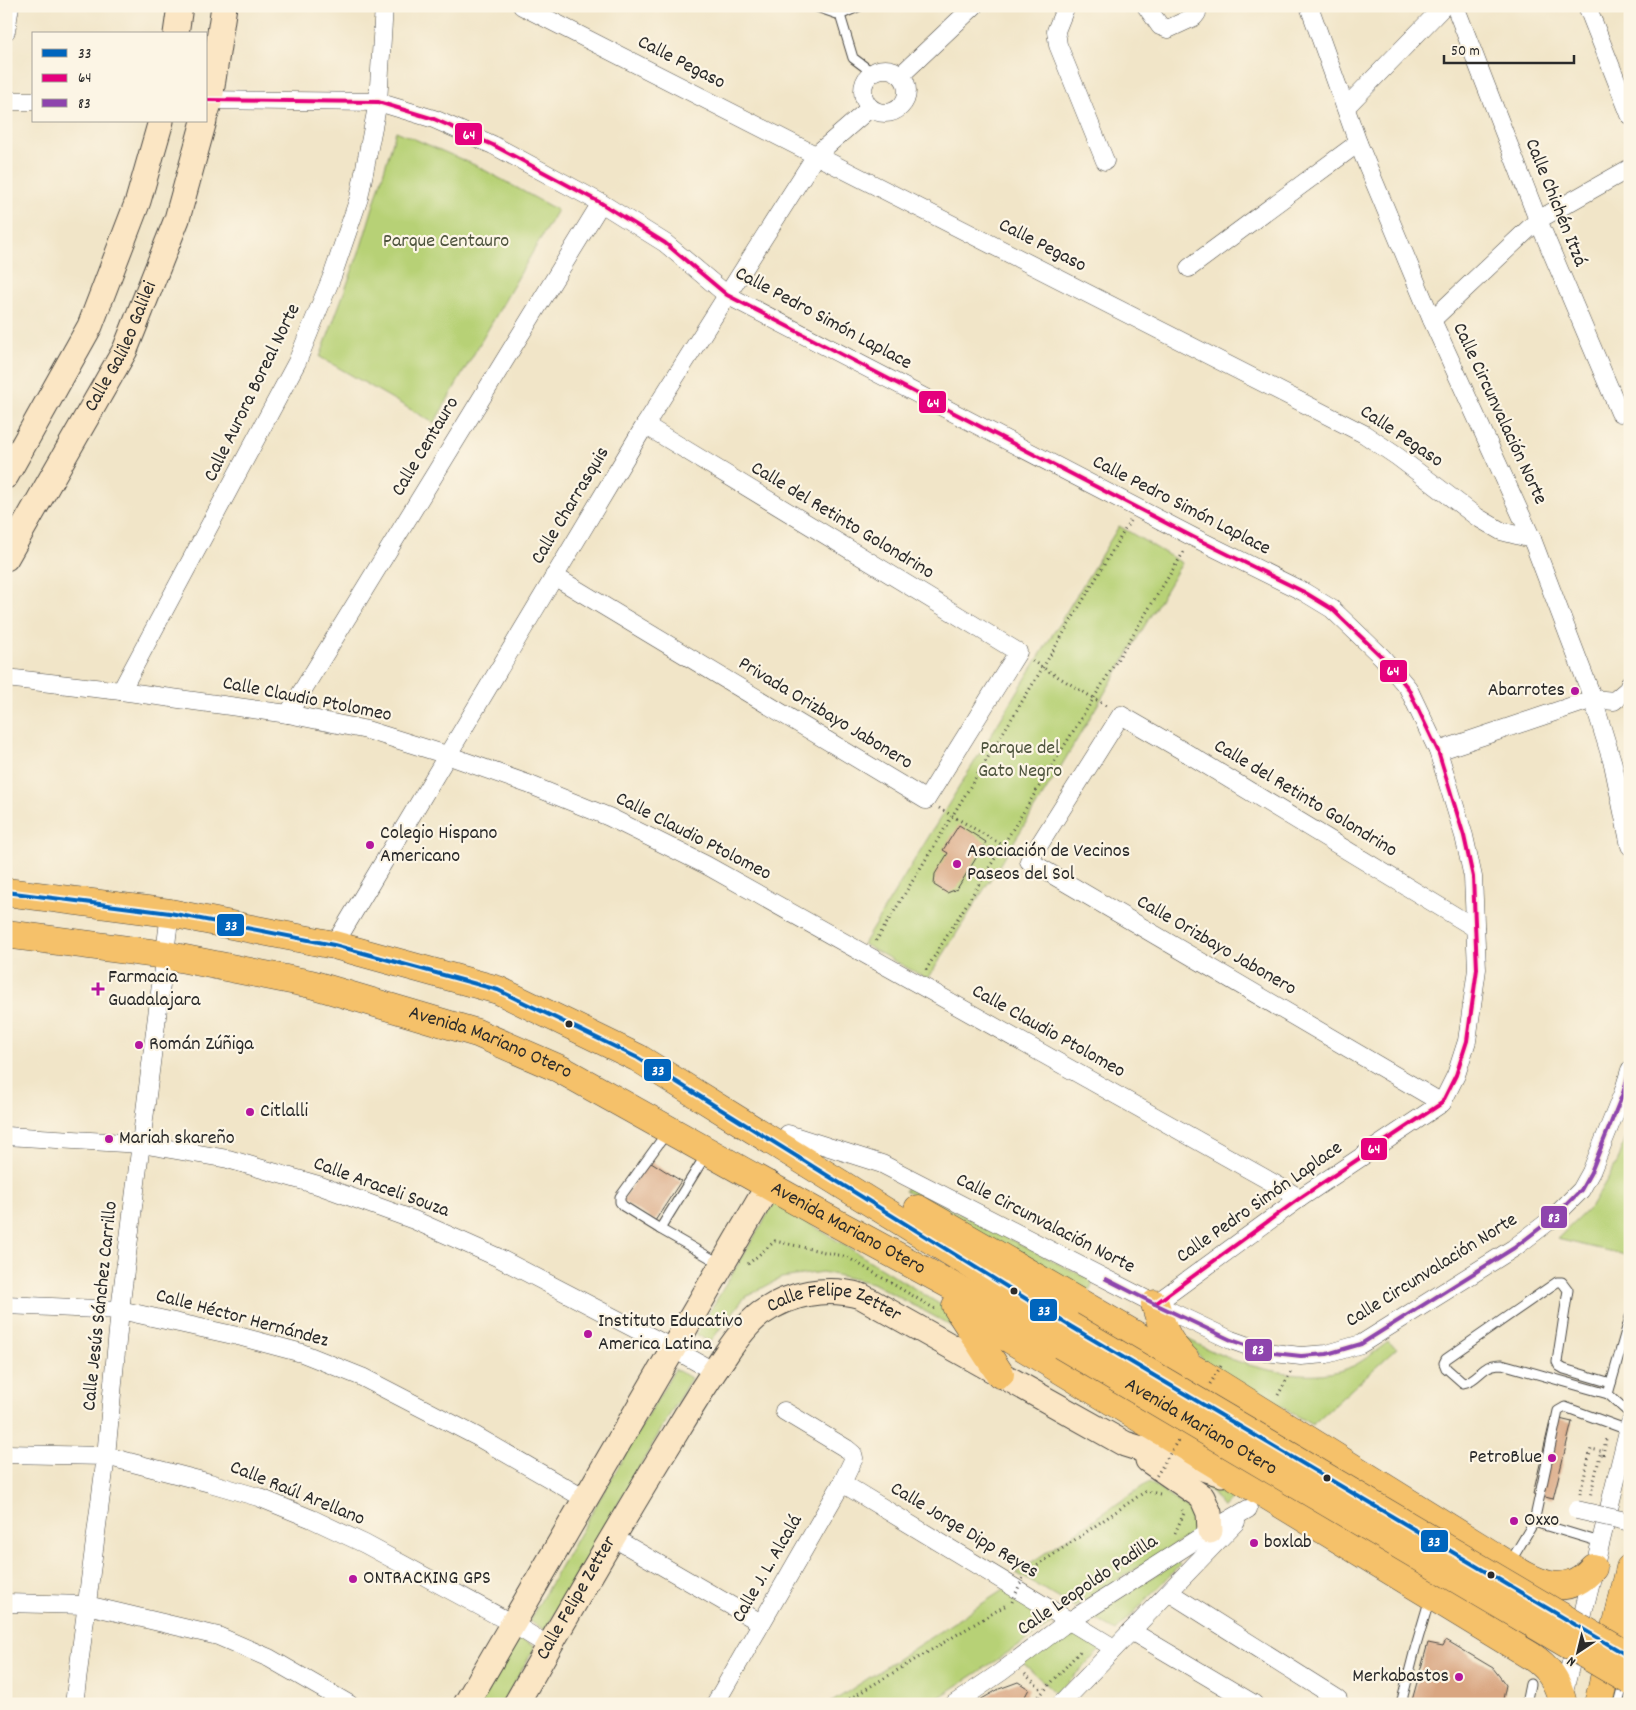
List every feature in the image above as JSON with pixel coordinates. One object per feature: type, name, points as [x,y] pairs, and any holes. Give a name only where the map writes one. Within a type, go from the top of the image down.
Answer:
[{"type":"main road","points":[[176,32],[180,6]]},
{"type":"main road","name":"Calle Galileo Galilei","points":[[208,103],[224,6]]},
{"type":"main road","name":"Calle Galileo Galilei","points":[[6,476],[90,326],[138,201],[161,122]]},
{"type":"main road","name":"Calle Galileo Galilei","points":[[6,558],[124,350],[177,219],[203,122]]},
{"type":"main road","name":"Avenida Mariano Otero","points":[[6,892],[170,912],[334,945],[498,990],[638,1058],[733,1116],[1066,1335],[1630,1682]]},
{"type":"main road","name":"Avenida Mariano Otero","points":[[6,934],[165,955],[311,984],[477,1033],[560,1069],[769,1184],[825,1217],[1066,1335],[1630,1656]]},
{"type":"main road","points":[[733,1116],[788,1134],[1201,1373],[1538,1582],[1554,1586],[1571,1584],[1593,1568]]},
{"type":"main road","points":[[466,1704],[769,1184]]},
{"type":"main road","points":[[825,1217],[956,1306],[1252,1494],[1457,1610],[1546,1667],[1556,1682],[1561,1702]]},
{"type":"main road","name":"Calle Felipe Zetter","points":[[516,1704],[612,1537],[713,1372],[736,1339],[760,1315],[787,1300],[808,1294],[830,1291],[861,1296],[1125,1444],[1252,1494]]},
{"type":"main road","points":[[1155,1304],[1164,1334],[1177,1351],[1201,1373]]},
{"type":"main road","points":[[956,1306],[1000,1374]]},
{"type":"main road","points":[[1125,1444],[1202,1498],[1209,1512],[1210,1531]]},
{"type":"main road","points":[[1457,1610],[1465,1612],[1481,1611],[1499,1596],[1502,1587],[1501,1569],[1497,1561],[1483,1549]]},
{"type":"main road","points":[[1598,1704],[1630,1568]]},
{"type":"street","points":[[6,31],[10,6]]},
{"type":"street","name":"Calle Aurora Boreal Norte","points":[[121,691],[297,362],[333,274],[359,198],[378,102],[384,6]]},
{"type":"street","name":"Calle Pegaso","points":[[522,6],[1364,434],[1398,457],[1477,517],[1501,531],[1532,539]]},
{"type":"street","points":[[901,76],[974,6]]},
{"type":"street","points":[[1066,6],[1056,31],[1058,45],[1105,161]]},
{"type":"street","points":[[1146,6],[1160,26],[1168,29],[1194,17],[1197,13],[1196,6]]},
{"type":"street","name":"Calle Circunvalación Norte","points":[[1309,6],[1358,143],[1432,320],[1532,539],[1593,699],[1613,764],[1630,846]]},
{"type":"street","points":[[1346,107],[1444,6]]},
{"type":"street","name":"Calle Chichén Itzá","points":[[1455,6],[1538,220],[1620,413]]},
{"type":"street","points":[[1587,6],[1630,115]]},
{"type":"street","points":[[887,69],[895,71],[901,76],[908,89],[904,104],[899,109],[884,113],[870,108],[863,96],[863,90],[864,83],[873,73],[887,69]]},
{"type":"street","points":[[6,101],[32,101]]},
{"type":"street","name":"Calle Pedro Simón Laplace","points":[[208,109],[378,102],[434,119],[493,145],[601,203],[665,243],[727,295],[1193,537],[1304,592],[1332,609],[1382,658],[1408,688],[1438,751],[1464,836],[1472,877],[1477,969],[1467,1041],[1456,1076],[1442,1103],[1300,1198],[1155,1304]]},
{"type":"street","name":"Calle Charrasquis","points":[[334,945],[645,425],[816,155],[870,108]]},
{"type":"street","points":[[1189,268],[1358,143]]},
{"type":"street","points":[[1432,320],[1538,220],[1630,168]]},
{"type":"street","name":"Calle Centauro","points":[[288,714],[601,203]]},
{"type":"street","name":"Calle del Retinto Golondrino","points":[[645,425],[1018,652]]},
{"type":"street","name":"Privada Orizbayo Jabonero","points":[[554,576],[926,800]]},
{"type":"street","points":[[926,800],[1018,652]]},
{"type":"street","name":"Calle Claudio Ptolomeo","points":[[6,678],[121,691],[288,714],[367,730],[448,755],[610,817],[706,864],[1300,1198]]},
{"type":"street","points":[[1438,751],[1593,699],[1614,701],[1628,689],[1630,683]]},
{"type":"street","points":[[1029,861],[1118,720]]},
{"type":"street","name":"Calle del Retinto Golondrino","points":[[1118,720],[1185,752],[1475,928]]},
{"type":"street","name":"Calle Orizbayo Jabonero","points":[[1029,861],[1442,1103]]},
{"type":"street","name":"Calle Jesús Sánchez Carrillo","points":[[74,1704],[106,1456],[120,1310],[170,912]]},
{"type":"street","name":"Calle Circunvalación Norte","points":[[788,1134],[882,1164],[1155,1304],[1240,1343],[1266,1352],[1301,1356],[1327,1354],[1361,1344],[1514,1248],[1553,1218],[1580,1190],[1592,1172],[1630,1070]]},
{"type":"street","name":"Calle Araceli Souza","points":[[6,1136],[141,1144],[228,1159],[318,1185],[414,1220],[497,1257],[672,1348],[713,1372]]},
{"type":"street","name":"Calle Héctor Hernández","points":[[6,1305],[120,1310],[242,1337],[302,1353],[362,1377],[476,1436],[585,1499]]},
{"type":"street","name":"Calle J. L. Alcalá","points":[[715,1704],[853,1462],[853,1454],[847,1449],[784,1411]]},
{"type":"street","points":[[1561,1702],[1629,1423]]},
{"type":"street","name":"Calle Raúl Arellano","points":[[6,1454],[106,1456],[258,1497],[312,1519],[365,1544],[513,1624],[549,1646]]},
{"type":"street","name":"Calle Jorge Dipp Reyes","points":[[842,1483],[1071,1620],[1114,1648]]},
{"type":"street","points":[[1061,1704],[1170,1593],[1252,1494]]},
{"type":"street","name":"Calle Leopoldo Padilla","points":[[954,1704],[1071,1620],[1210,1531],[1252,1494]]},
{"type":"street","points":[[1583,1504],[1630,1522]]},
{"type":"street","points":[[612,1537],[761,1623]]},
{"type":"street","points":[[1170,1593],[1338,1699]]},
{"type":"street","points":[[6,1603],[87,1605],[218,1636],[269,1658],[349,1704]]},
{"type":"street","points":[[1131,1631],[1254,1704]]},
{"type":"lane","points":[[814,6],[840,15],[860,6]]},
{"type":"lane","points":[[840,15],[852,58],[873,73]]},
{"type":"lane","points":[[669,1129],[620,1198],[620,1202],[623,1206],[660,1230],[722,1265]]},
{"type":"lane","points":[[660,1230],[708,1151]]},
{"type":"lane","points":[[1611,1383],[1564,1369],[1557,1362],[1568,1290],[1562,1282],[1557,1282],[1446,1359],[1444,1364],[1446,1368],[1463,1382],[1468,1382],[1493,1365],[1502,1364],[1608,1394],[1629,1423]]},
{"type":"lane","points":[[1608,1394],[1630,1317]]},
{"type":"lane","points":[[1508,1565],[1534,1522],[1558,1411],[1565,1407],[1629,1423]]},
{"type":"lane","points":[[1534,1522],[1600,1542]]},
{"type":"lane","points":[[1401,1704],[1414,1649],[1431,1595]]},
{"type":"lane","points":[[1618,1704],[1630,1656]]},
{"type":"lane","points":[[1526,1704],[1530,1684]]},
{"type":"path","points":[[918,984],[1193,537]]},
{"type":"path","points":[[867,955],[1118,542]]},
{"type":"path","points":[[1018,652],[1094,698],[1118,720]]},
{"type":"path","points":[[926,800],[1029,861]]},
{"type":"path","points":[[1275,1399],[1301,1356]]},
{"type":"path","points":[[1591,1449],[1601,1451],[1583,1504],[1591,1449]]},
{"type":"path","points":[[841,1704],[1012,1602],[1024,1575],[1146,1491],[1163,1494]]},
{"type":"path","points":[[1032,1704],[1083,1648]]},
{"type":"path","points":[[1021,1670],[1043,1691]]},
{"type":"green space","name":"Parque Centauro","points":[[396,131],[477,166],[557,210],[434,423],[320,357],[361,247]]},
{"type":"green space","name":"Parque del Gato Negro","points":[[1119,526],[1182,563],[1060,768],[928,979],[863,944]]},
{"type":"green space","points":[[1630,1125],[1630,1256],[1557,1239],[1592,1205],[1618,1161]]},
{"type":"green space","points":[[907,1187],[1093,1281],[1090,1290],[1059,1279],[905,1191]]},
{"type":"green space","points":[[775,1202],[957,1315],[967,1334],[872,1283],[822,1272],[781,1278],[744,1298],[710,1342],[696,1334]]},
{"type":"green space","points":[[1181,1336],[1214,1352],[1255,1367],[1306,1374],[1323,1374],[1353,1366],[1388,1342],[1397,1348],[1312,1425],[1204,1361]]},
{"type":"green space","points":[[675,1369],[691,1378],[545,1630],[529,1621]]},
{"type":"green space","points":[[1179,1467],[1241,1489],[1223,1508],[1213,1493]]},
{"type":"green space","points":[[1149,1482],[1199,1516],[1197,1531],[1074,1607],[1016,1573]]},
{"type":"green space","points":[[1176,1561],[1180,1565],[1116,1631],[1092,1617]]},
{"type":"green space","points":[[1006,1588],[1058,1620],[929,1704],[829,1704]]},
{"type":"green space","points":[[1074,1629],[1103,1647],[1056,1694],[1023,1663]]},
{"type":"green space","points":[[518,1637],[535,1647],[502,1704],[479,1704]]},
{"type":"building","name":"Asociación de Vecinos Paseos del Sol","points":[[959,825],[986,842],[957,889],[947,893],[934,885],[935,874],[948,853],[943,850]]},
{"type":"building","points":[[648,1160],[681,1181],[655,1221],[622,1201]]},
{"type":"building","name":"PetroBlue","points":[[1551,1417],[1572,1422],[1553,1499],[1533,1494]]},
{"type":"building","name":"Merkabastos","points":[[1446,1640],[1493,1668],[1506,1685],[1502,1704],[1411,1704],[1428,1643],[1443,1646]]},
{"type":"building","points":[[1018,1682],[1029,1689],[1021,1704],[973,1704],[999,1689]]},
{"type":"transit line","name":"64","points":[[208,100],[378,102],[434,119],[493,145],[601,203],[665,243],[727,295],[1193,537],[1304,592],[1332,609],[1382,657],[1408,688],[1438,751],[1464,836],[1473,877],[1477,969],[1467,1041],[1456,1075],[1442,1103],[1300,1198],[1155,1304]]},
{"type":"transit line","name":"33","points":[[6,892],[170,913],[334,945],[498,990],[638,1058],[1070,1326],[1630,1657]]},
{"type":"transit line","name":"83","points":[[1106,1279],[1231,1340],[1265,1352],[1301,1356],[1327,1354],[1361,1344],[1514,1248],[1553,1218],[1581,1190],[1591,1172],[1623,1093],[1630,1070]]},
{"type":"place","name":"Abarrotes","points":[[1575,691]]},
{"type":"place","name":"Colegio Hispano Americano","points":[[370,845]]},
{"type":"place","name":"Asociación de Vecinos Paseos del Sol","points":[[957,864]]},
{"type":"place","name":"Farmacia Guadalajara","points":[[98,989]]},
{"type":"place","name":"Román Zúñiga","points":[[139,1045]]},
{"type":"place","name":"Citlalli","points":[[250,1112]]},
{"type":"place","name":"Mariah skareño","points":[[109,1139]]},
{"type":"place","name":"Instituto Educativo America Latina","points":[[588,1334]]},
{"type":"place","name":"PetroBlue","points":[[1552,1458]]},
{"type":"place","name":"Oxxo","points":[[1514,1521]]},
{"type":"place","name":"boxlab","points":[[1254,1543]]},
{"type":"place","name":"ONTRACKING GPS","points":[[353,1579]]},
{"type":"place","name":"Merkabastos","points":[[1459,1677]]}]
